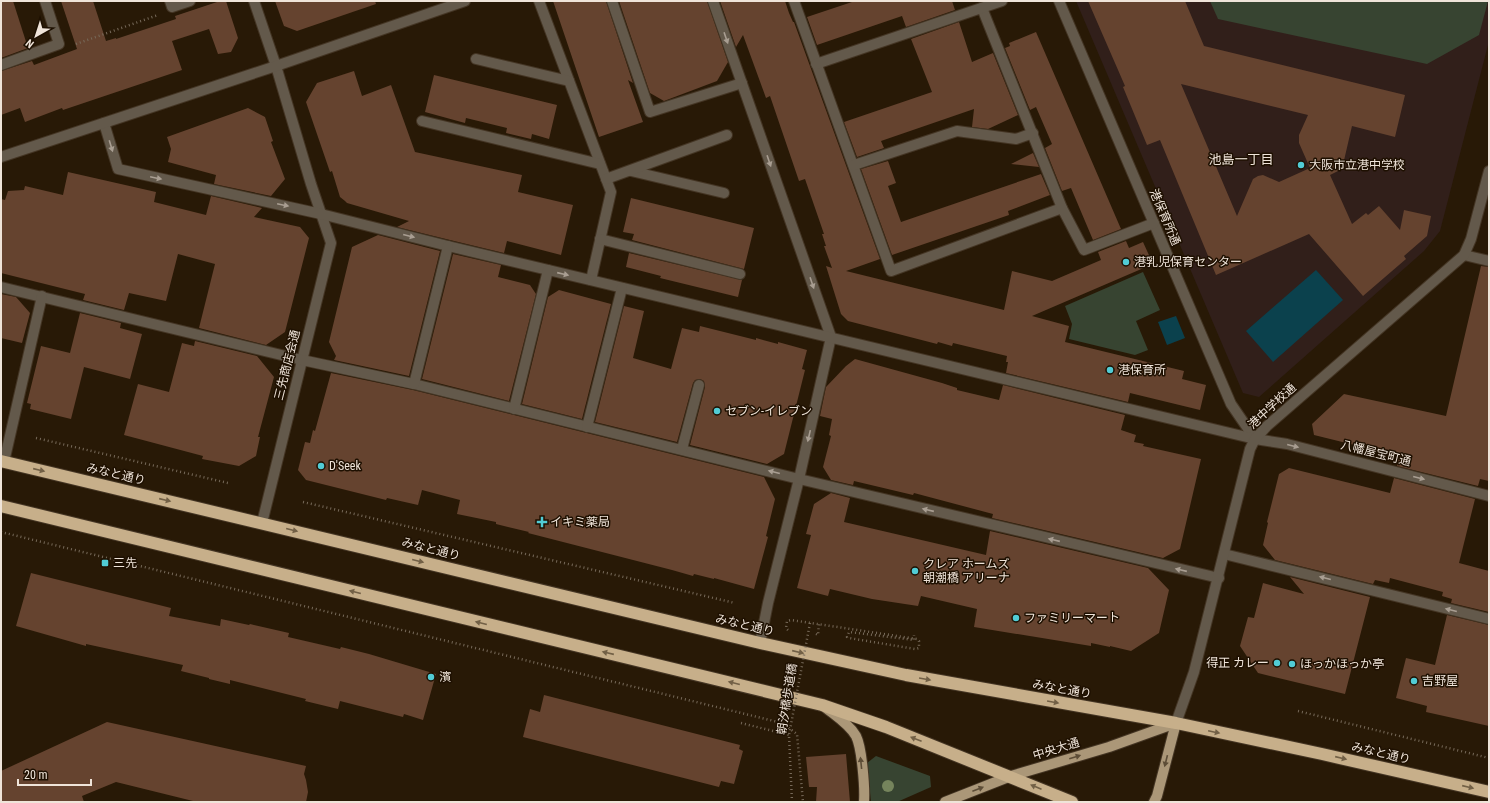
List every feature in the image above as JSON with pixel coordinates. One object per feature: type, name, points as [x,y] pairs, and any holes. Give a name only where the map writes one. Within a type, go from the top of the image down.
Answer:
[{"type":"highway","name":"みなと通り","points":[[2,461],[760,643],[906,675],[1176,723],[1489,792]]},
{"type":"highway","points":[[1,506],[822,705],[886,727],[1011,776],[1072,802]]},
{"type":"main road","points":[[822,705],[848,725],[856,737],[860,750],[864,802]]},
{"type":"main road","points":[[1154,802],[1158,796],[1176,723]]},
{"type":"main road","name":"中央大通","points":[[945,802],[1011,776],[1109,747],[1176,723]]},
{"type":"street","points":[[1,65],[59,44],[45,1]]},
{"type":"street","points":[[171,4],[190,1]]},
{"type":"street","name":"三先商店会通","points":[[254,1],[276,66],[331,243],[262,523]]},
{"type":"street","points":[[1,158],[465,1]]},
{"type":"street","points":[[539,1],[611,192],[591,280]]},
{"type":"street","points":[[612,1],[650,112],[742,83]]},
{"type":"street","points":[[713,1],[831,337],[799,479],[768,603],[760,643]]},
{"type":"street","points":[[794,1],[891,271],[1062,208]]},
{"type":"street","points":[[816,64],[1002,1]]},
{"type":"street","name":"港保育所通","points":[[1059,1],[1231,404],[1255,439]]},
{"type":"street","points":[[982,8],[1062,208],[1084,250],[1154,223]]},
{"type":"street","points":[[476,59],[569,81]]},
{"type":"street","points":[[422,121],[600,164]]},
{"type":"street","name":"八幡屋宝町通","points":[[104,123],[118,169],[321,214],[622,288],[1255,439],[1286,444],[1489,496]]},
{"type":"street","points":[[854,165],[957,130],[1016,139],[1033,133]]},
{"type":"street","points":[[606,179],[727,135]]},
{"type":"street","points":[[631,171],[724,193]]},
{"type":"street","name":"港中学校通","points":[[1176,723],[1194,672],[1219,578],[1250,449],[1255,439],[1267,426],[1464,254],[1471,239],[1489,171]]},
{"type":"street","points":[[600,239],[740,274]]},
{"type":"street","points":[[414,384],[448,246]]},
{"type":"street","points":[[1464,254],[1489,261]]},
{"type":"street","points":[[514,409],[548,270]]},
{"type":"street","points":[[1,287],[302,360],[414,384],[799,479],[1219,578]]},
{"type":"street","points":[[587,427],[622,288]]},
{"type":"street","points":[[2,461],[42,296]]},
{"type":"street","points":[[682,449],[699,385]]},
{"type":"street","points":[[1224,554],[1489,619]]},
{"type":"path","points":[[59,44],[71,46],[166,12],[171,4]]},
{"type":"path","points":[[36,438],[228,483]]},
{"type":"path","points":[[304,502],[735,603]]},
{"type":"path","points":[[1,532],[782,723],[797,734],[803,802]]},
{"type":"path","points":[[788,630],[786,628],[787,621],[791,620],[909,638],[917,639],[919,641],[918,648],[916,649],[847,637],[849,632],[914,640],[914,635]]},
{"type":"path","name":"朝汐橋歩道橋","points":[[792,802],[789,735],[810,623]]},
{"type":"path","points":[[803,633],[818,635],[819,624]]},
{"type":"path","points":[[1298,711],[1489,758]]},
{"type":"path","points":[[741,723],[789,735]]},
{"type":"shaded area","name":"大阪市立港中学校","points":[[1076,1],[1489,1],[1489,41],[1440,231],[1424,251],[1259,397],[1243,393]]},
{"type":"green space","points":[[1210,1],[1488,1],[1479,35],[1427,64],[1218,19]]},
{"type":"green space","points":[[1143,272],[1160,310],[1136,321],[1148,350],[1135,355],[1069,339],[1072,324],[1065,306]]},
{"type":"green space","points":[[876,756],[930,776],[931,787],[897,802],[871,802],[867,763]]},
{"type":"water","points":[[1316,270],[1343,300],[1273,362],[1246,331]]},
{"type":"water","points":[[1176,316],[1185,338],[1167,345],[1158,322]]},
{"type":"building","points":[[1,1],[13,1],[28,48],[1,58]]},
{"type":"building","points":[[61,1],[93,1],[106,41],[176,19],[175,16],[220,1],[226,1],[238,38],[231,52],[218,54],[209,29],[172,41],[182,70],[63,110],[62,108],[25,122],[20,108],[1,115],[1,71],[32,61],[34,65],[77,49]]},
{"type":"building","points":[[275,1],[375,1],[376,4],[297,31],[284,26]]},
{"type":"building","points":[[553,1],[606,1],[633,83],[628,80],[643,122],[599,137]]},
{"type":"building","points":[[619,1],[707,1],[728,62],[717,81],[664,101],[650,93]]},
{"type":"building","points":[[720,1],[785,1],[880,259],[846,271],[1004,310],[1012,271],[1052,281],[1101,260],[1098,252],[1126,241],[1129,248],[1143,242],[1153,264],[1032,316],[1069,326],[1065,342],[1184,371],[1182,379],[1206,385],[1200,410],[1130,393],[1128,402],[1006,373],[1008,362],[1006,362],[1007,356],[953,343],[952,346],[938,342],[937,344],[848,321],[841,314],[826,266],[832,268],[824,246],[826,246],[822,234],[824,234],[805,179],[799,181],[770,96],[766,98],[743,35],[736,47]]},
{"type":"building","points":[[855,1],[952,1],[955,10],[906,27],[902,16],[817,45],[807,17]]},
{"type":"building","points":[[1088,1],[1185,1],[1204,46],[1405,95],[1395,137],[1352,126],[1342,169],[1330,175],[1352,224],[1366,213],[1368,215],[1379,206],[1400,230],[1404,210],[1431,216],[1427,236],[1404,256],[1406,259],[1363,296],[1309,234],[1216,275],[1160,140],[1147,145],[1123,87],[1125,86]],"holes":[[[1181,84],[1308,115],[1299,135],[1299,143],[1310,168],[1279,182],[1263,175],[1253,179],[1237,216]]]},
{"type":"building","points":[[959,22],[972,62],[993,53],[1018,115],[988,129],[972,127],[974,109],[881,141],[884,148],[857,157],[844,122],[932,92],[911,39]]},
{"type":"building","points":[[1036,32],[1121,229],[1093,240],[1071,188],[1062,191],[1045,148],[1052,144],[1036,107],[1030,110],[1005,48],[1010,46],[1009,43]]},
{"type":"building","points":[[354,71],[362,96],[391,85],[415,152],[522,175],[518,192],[573,205],[561,255],[507,241],[504,253],[397,227],[409,221],[347,203],[340,197],[332,171],[330,172],[306,102],[317,83]]},
{"type":"building","points":[[434,75],[557,105],[549,139],[532,134],[531,139],[506,133],[507,128],[466,118],[465,123],[425,112]]},
{"type":"building","points":[[248,108],[265,117],[273,141],[271,142],[285,179],[271,196],[214,184],[216,175],[168,162],[171,149],[167,137]]},
{"type":"building","points":[[1033,153],[1039,167],[1011,164]]},
{"type":"building","points":[[888,161],[896,183],[888,186],[901,222],[1041,174],[1050,195],[1008,211],[1009,215],[892,255],[861,169]]},
{"type":"building","points":[[68,172],[156,192],[154,202],[206,215],[211,196],[262,208],[254,217],[300,227],[309,238],[285,332],[266,345],[199,328],[215,264],[178,254],[166,301],[129,293],[124,310],[83,300],[85,294],[1,273],[1,199],[5,200],[8,191],[24,190],[25,186],[63,195]]},
{"type":"building","points":[[631,198],[754,228],[744,269],[632,240],[634,234],[623,232]]},
{"type":"building","points":[[378,235],[440,251],[409,376],[334,360],[336,356],[329,342],[352,247]]},
{"type":"building","points":[[629,253],[742,280],[738,297],[660,278],[661,276],[626,267]]},
{"type":"building","points":[[453,254],[501,265],[498,277],[530,285],[536,294],[509,401],[422,379]]},
{"type":"building","points":[[1481,266],[1489,267],[1489,481],[1480,479],[1478,486],[1397,466],[1399,456],[1314,435],[1312,424],[1344,394],[1446,416]]},
{"type":"building","points":[[559,290],[611,304],[582,419],[522,404],[548,297]]},
{"type":"building","points":[[1,294],[16,297],[30,313],[22,343],[1,338]]},
{"type":"building","points":[[624,306],[644,311],[633,358],[671,369],[682,328],[699,332],[700,326],[756,340],[756,338],[778,344],[778,342],[807,350],[802,369],[805,370],[784,454],[767,464],[690,445],[705,387],[704,381],[700,379],[695,380],[693,383],[677,442],[595,422]]},
{"type":"building","points":[[80,313],[121,323],[120,328],[142,334],[130,379],[84,367],[71,419],[30,409],[31,404],[27,403],[41,346],[70,353]]},
{"type":"building","points":[[195,341],[257,356],[274,377],[258,437],[260,437],[256,456],[239,466],[202,459],[203,456],[124,435],[138,384],[169,392],[182,343],[194,346]]},
{"type":"building","points":[[855,359],[942,383],[957,388],[957,390],[999,400],[1003,385],[1125,415],[1121,430],[1136,435],[1134,442],[1144,444],[1143,446],[1201,459],[1180,549],[1163,558],[992,518],[993,514],[914,493],[913,495],[854,481],[853,485],[831,480],[823,467],[831,436],[829,435],[832,419],[820,416],[826,387],[846,366]]},
{"type":"building","points":[[331,373],[413,390],[764,477],[775,499],[766,536],[768,537],[754,589],[714,578],[694,574],[693,576],[528,533],[529,532],[496,524],[496,522],[457,514],[460,500],[422,490],[418,505],[387,498],[386,500],[306,480],[298,470],[305,442],[310,443],[313,430],[315,431]]},
{"type":"building","points":[[1289,468],[1390,493],[1394,478],[1475,499],[1459,563],[1489,571],[1489,612],[1451,603],[1452,599],[1442,596],[1443,592],[1390,578],[1389,583],[1375,580],[1373,584],[1275,560],[1263,545],[1279,474]]},
{"type":"building","points":[[831,493],[850,498],[844,522],[986,555],[990,531],[1148,568],[1169,590],[1159,633],[1131,651],[1091,643],[1091,646],[974,627],[977,609],[921,596],[918,606],[872,599],[830,589],[828,596],[797,588],[811,535],[806,534],[814,504]]},
{"type":"building","points":[[31,573],[171,608],[169,616],[220,626],[221,619],[250,624],[289,633],[288,637],[369,654],[436,674],[423,720],[404,714],[403,717],[340,701],[338,709],[305,701],[306,699],[230,680],[230,684],[209,679],[181,671],[183,665],[86,644],[86,646],[16,626]]},
{"type":"building","points":[[1290,577],[1370,597],[1345,694],[1258,673],[1240,646],[1248,617],[1254,618],[1263,583],[1304,594]]},
{"type":"building","points":[[1447,615],[1489,625],[1489,726],[1426,712],[1427,706],[1396,698],[1406,658],[1435,665]]},
{"type":"building","points":[[544,695],[740,745],[739,749],[743,751],[734,784],[721,781],[719,787],[523,737],[530,709],[540,712]]},
{"type":"building","points":[[107,722],[306,766],[304,774],[308,792],[306,802],[197,802],[116,782],[82,796],[84,802],[1,802],[1,771]]},
{"type":"building","points":[[846,754],[850,802],[816,802],[817,787],[809,787],[806,757]]},
{"type":"place","name":"大阪市立港中学校","points":[[1301,165]]},
{"type":"place","name":"港乳児保育センター","points":[[1126,262]]},
{"type":"place","name":"港保育所","points":[[1110,370]]},
{"type":"place","name":"セブン-イレブン","points":[[717,411]]},
{"type":"place","name":"D'Seek","points":[[321,466]]},
{"type":"place","name":"イキミ薬局","points":[[542,522]]},
{"type":"place","name":"三先","points":[[105,563]]},
{"type":"place","name":"クレア ホームズ 朝潮橋 アリーナ","points":[[915,571]]},
{"type":"place","name":"ファミリーマート","points":[[1016,618]]},
{"type":"place","name":"得正 カレー","points":[[1277,663]]},
{"type":"place","name":"ほっかほっか亭","points":[[1292,664]]},
{"type":"place","name":"濱","points":[[431,677]]},
{"type":"place","name":"吉野屋","points":[[1414,681]]},
{"type":"district","name":"池島一丁目","points":[[1241,159]]}]
